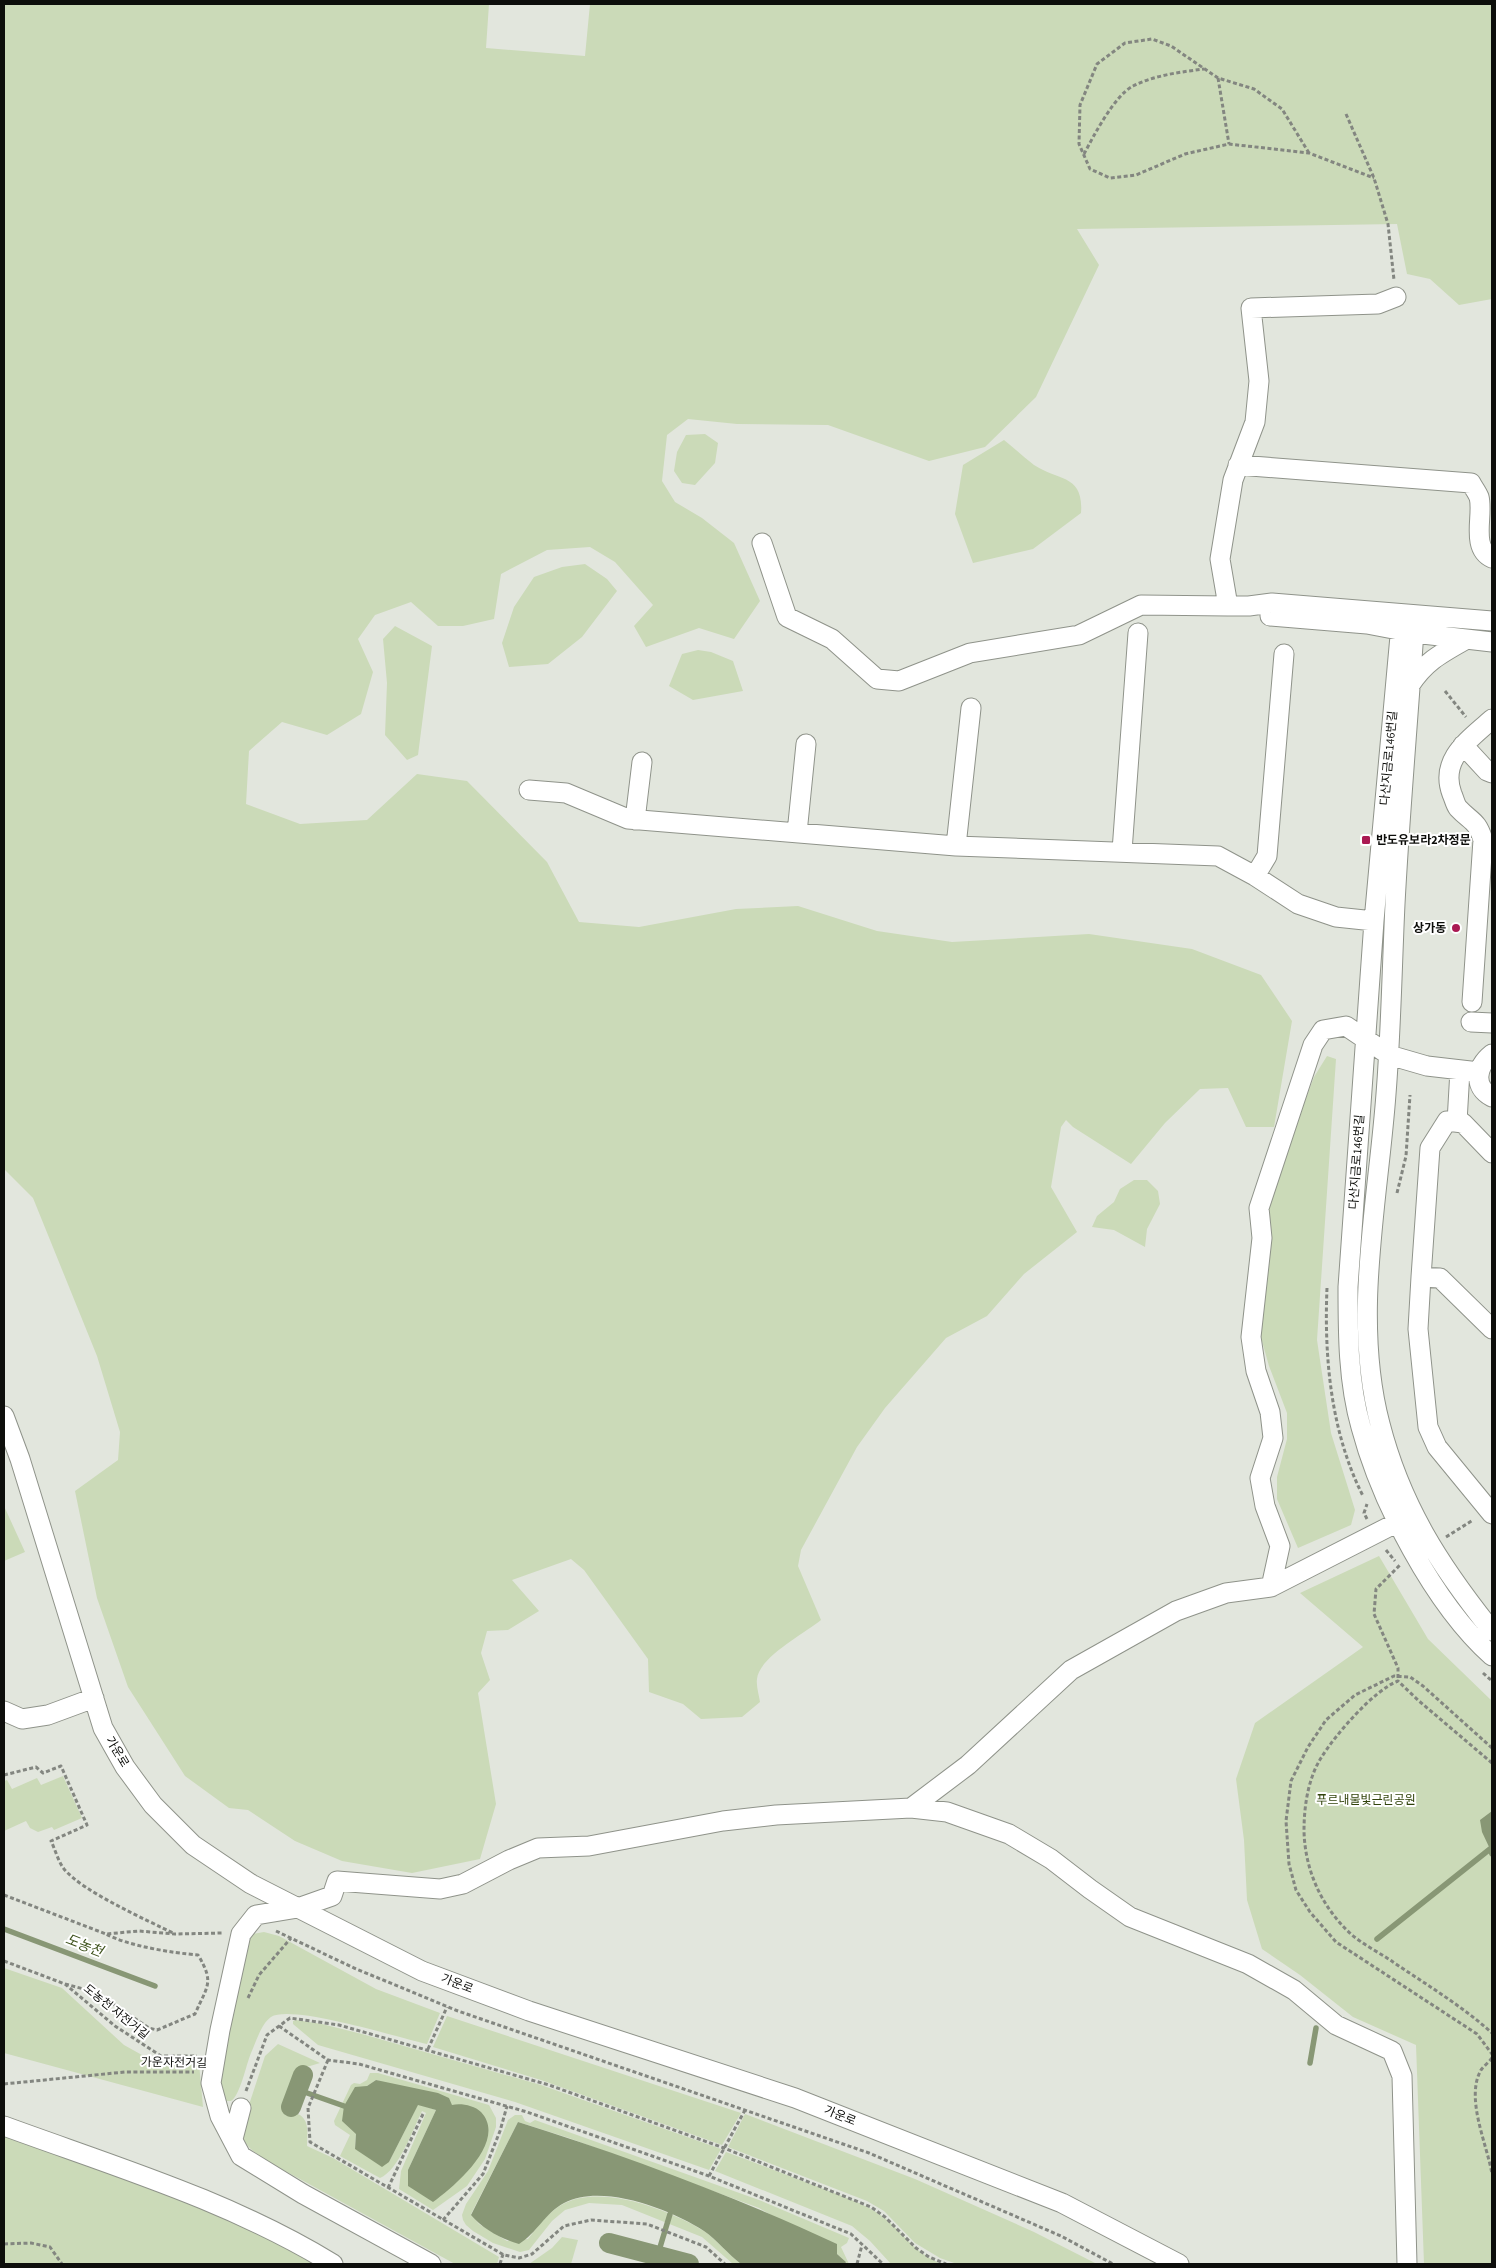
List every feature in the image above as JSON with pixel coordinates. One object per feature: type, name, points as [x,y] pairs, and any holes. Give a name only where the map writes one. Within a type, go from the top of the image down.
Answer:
[{"type":"street","points":[[1228,606],[1220,559],[1233,480],[1255,422],[1260,381],[1251,308],[1378,304],[1396,297]]},
{"type":"street","points":[[1238,466],[1471,483],[1479,498],[1480,540],[1488,556],[1492,558]]},
{"type":"street","points":[[762,543],[786,617],[832,639],[877,679],[898,681],[970,654],[1079,635],[1141,605],[1249,606],[1272,603],[1408,623],[1465,640],[1492,642]]},
{"type":"street","points":[[1408,623],[1492,621]]},
{"type":"street","name":"다산지금로146번길","points":[[1408,623],[1410,686],[1395,904],[1389,1055],[1368,1287],[1370,1372],[1379,1423],[1394,1472],[1405,1518],[1492,1631]]},
{"type":"street","name":"다산지금로146번길","points":[[1408,623],[1374,921],[1348,1287],[1348,1333],[1352,1375],[1361,1427],[1440,1596],[1478,1644],[1492,1656]]},
{"type":"street","points":[[1122,851],[1138,633]]},
{"type":"street","points":[[1410,686],[1420,669],[1436,656],[1465,640]]},
{"type":"street","points":[[1255,876],[1267,856],[1284,654]]},
{"type":"street","points":[[956,846],[971,708]]},
{"type":"street","points":[[1472,1002],[1483,840],[1478,826],[1456,806],[1448,784],[1451,761],[1463,745],[1492,719]]},
{"type":"street","points":[[797,833],[806,744]]},
{"type":"street","points":[[1463,745],[1487,771],[1492,773]]},
{"type":"street","points":[[635,820],[642,762]]},
{"type":"street","points":[[529,790],[566,793],[628,820],[956,846],[1218,856],[1255,876],[1298,904],[1336,917],[1374,921]]},
{"type":"street","points":[[1471,1022],[1492,1023]]},
{"type":"street","points":[[1270,1587],[1280,1546],[1265,1506],[1260,1478],[1273,1438],[1270,1412],[1256,1371],[1251,1337],[1262,1238],[1259,1208],[1312,1045],[1323,1030],[1337,1026],[1346,1026],[1389,1055],[1426,1066],[1479,1072]]},
{"type":"street","points":[[1492,1054],[1483,1061],[1479,1072],[1480,1084],[1486,1094],[1492,1097]]},
{"type":"street","points":[[1457,1122],[1460,1070]]},
{"type":"street","points":[[1491,1512],[1437,1446],[1428,1427],[1418,1329],[1430,1148],[1447,1121],[1463,1123],[1492,1153]]},
{"type":"street","points":[[1421,1277],[1440,1278],[1492,1329]]},
{"type":"street","name":"가운로","points":[[4,1416],[20,1459],[103,1728],[125,1767],[153,1805],[193,1845],[251,1884],[422,1971],[529,2012],[795,2098],[1062,2203],[1179,2264]]},
{"type":"street","points":[[911,1808],[968,1765],[1071,1670],[1176,1611],[1226,1593],[1270,1587],[1405,1518]]},
{"type":"street","points":[[4,1711],[22,1719],[48,1715],[94,1698]]},
{"type":"street","points":[[431,2264],[303,2194],[241,2156],[220,2116],[211,2083],[214,2065],[241,1934],[256,1915],[298,1908],[332,1896],[337,1881],[440,1888],[463,1884],[508,1860],[538,1848],[589,1846],[723,1821],[776,1815],[911,1808],[948,1812],[1009,1834],[1052,1859],[1090,1890],[1130,1917],[1248,1964],[1294,1990],[1336,2025],[1392,2051],[1402,2076],[1407,2264]]},
{"type":"street","points":[[232,2139],[241,2108]]},
{"type":"street","points":[[4,2126],[126,2168],[216,2204],[296,2242],[332,2264]]},
{"type":"path","points":[[1309,153],[1282,109],[1254,88],[1218,78],[1171,46],[1152,39],[1125,43],[1097,64],[1080,105],[1079,144],[1090,169],[1110,178],[1136,175],[1185,154],[1229,144],[1309,153],[1374,178]]},
{"type":"path","points":[[1084,154],[1106,114],[1132,86],[1166,75],[1204,69]]},
{"type":"path","points":[[1218,78],[1229,144]]},
{"type":"path","points":[[1346,114],[1374,178],[1388,224],[1396,297]]},
{"type":"path","points":[[1445,691],[1478,732]]},
{"type":"path","points":[[1443,1539],[1491,1512]]},
{"type":"path","points":[[1403,1563],[1376,1589],[1374,1614],[1398,1668],[1398,1679],[1419,1701],[1492,1763]]},
{"type":"path","points":[[1492,1748],[1423,1686],[1410,1677],[1380,1682],[1355,1695],[1326,1720],[1308,1747],[1291,1781],[1286,1820],[1289,1864],[1300,1897],[1310,1912],[1336,1942],[1477,2034],[1492,2054]]},
{"type":"path","points":[[1398,1679],[1382,1689],[1356,1715],[1332,1741],[1317,1764],[1308,1788],[1304,1814],[1304,1839],[1309,1865],[1317,1888],[1333,1914],[1353,1936],[1443,1996],[1492,2033]]},
{"type":"path","points":[[4,1775],[36,1768],[42,1773],[61,1766],[86,1825],[51,1841],[63,1868],[76,1880],[118,1905],[175,1934]]},
{"type":"path","name":"도농천 자전거길","points":[[4,1895],[115,1938],[178,1954],[198,1955],[208,1971],[209,1981],[195,2014],[157,2030],[149,2028],[95,1992],[65,1984],[4,1961]]},
{"type":"path","points":[[275,1930],[354,1968],[447,2007],[869,2153],[1062,2236],[1113,2264]]},
{"type":"path","name":"도농천 자전거길","points":[[106,1934],[139,1931],[175,1934],[241,1934]]},
{"type":"path","points":[[247,2000],[259,1975],[291,1938]]},
{"type":"path","name":"도농천 자전거길","points":[[65,1984],[115,2026],[145,2048],[161,2056],[214,2065]]},
{"type":"path","points":[[428,2049],[447,2007]]},
{"type":"path","points":[[241,2108],[248,2083],[267,2035],[290,2018],[339,2025],[549,2085],[724,2148],[871,2207],[885,2217],[916,2248],[929,2257],[946,2264]]},
{"type":"path","points":[[279,2026],[328,2060],[359,2064],[507,2106],[709,2176],[851,2234],[883,2264]]},
{"type":"path","points":[[1492,2058],[1482,2069],[1474,2090],[1478,2115],[1489,2152],[1492,2174]]},
{"type":"path","points":[[328,2060],[308,2108],[310,2142],[503,2254],[519,2258],[532,2254],[564,2226],[591,2220],[647,2224],[706,2247],[725,2264]]},
{"type":"path","name":"가운자전거길","points":[[4,2084],[214,2065]]},
{"type":"path","points":[[443,2220],[483,2174],[500,2131],[507,2106]]},
{"type":"path","points":[[709,2176],[745,2110]]},
{"type":"path","points":[[388,2188],[423,2114]]},
{"type":"path","points":[[4,2244],[31,2244],[50,2247],[62,2264]]},
{"type":"path","points":[[856,2264],[862,2245]]},
{"type":"path","points":[[500,2264],[503,2254]]},
{"type":"green space","points":[[4,4],[489,4],[486,48],[585,56],[590,4],[1492,4],[1492,299],[1459,305],[1430,279],[1407,274],[1397,224],[1077,229],[1099,265],[1036,397],[985,447],[929,461],[828,425],[737,424],[688,419],[667,435],[662,481],[675,502],[702,518],[734,543],[760,601],[734,639],[699,628],[646,647],[634,626],[653,605],[615,562],[590,547],[547,550],[501,574],[494,619],[463,626],[438,626],[411,602],[375,615],[358,639],[373,672],[361,714],[327,735],[282,722],[249,751],[246,804],[300,824],[367,820],[417,774],[467,781],[547,862],[579,922],[639,927],[736,909],[798,906],[877,931],[952,942],[1089,934],[1192,949],[1261,975],[1292,1021],[1274,1127],[1246,1127],[1228,1088],[1200,1089],[1165,1123],[1131,1164],[1073,1127],[1066,1120],[1061,1127],[1051,1187],[1077,1232],[1024,1274],[987,1316],[946,1338],[885,1408],[857,1447],[801,1550],[798,1566],[821,1620],[783,1646],[765,1662],[757,1679],[760,1702],[742,1717],[701,1719],[683,1704],[649,1692],[648,1659],[584,1570],[571,1559],[512,1580],[539,1611],[508,1630],[487,1631],[481,1653],[490,1680],[478,1693],[496,1804],[480,1859],[412,1873],[342,1861],[295,1841],[248,1810],[229,1808],[185,1776],[128,1687],[97,1598],[75,1491],[118,1460],[120,1432],[97,1356],[33,1198],[4,1169]]},
{"type":"green space","points":[[705,434],[718,443],[715,463],[695,485],[682,483],[674,471],[677,452],[686,435]]},
{"type":"green space","points":[[1004,440],[1034,465],[1068,480],[1074,485],[1081,500],[1081,513],[1033,549],[973,563],[955,514],[963,465]]},
{"type":"green space","points":[[585,564],[607,579],[617,591],[582,637],[548,664],[509,667],[502,643],[514,607],[534,577],[562,567]]},
{"type":"green space","points":[[395,626],[432,646],[418,755],[407,760],[385,735],[387,683],[383,639]]},
{"type":"green space","points":[[698,650],[711,652],[733,661],[743,691],[693,700],[669,686],[682,654]]},
{"type":"green space","points":[[1327,1056],[1336,1059],[1317,1340],[1331,1433],[1355,1510],[1351,1525],[1298,1548],[1277,1499],[1277,1477],[1287,1439],[1287,1413],[1269,1366],[1260,1334],[1264,1210],[1314,1077]]},
{"type":"green space","points":[[1134,1180],[1147,1180],[1158,1191],[1160,1204],[1147,1229],[1145,1247],[1114,1230],[1092,1227],[1097,1216],[1114,1202],[1120,1189]]},
{"type":"green space","points":[[4,1506],[25,1552],[4,1561]]},
{"type":"green space","name":"푸르내물빛근린공원","points":[[1379,1556],[1428,1639],[1492,1701],[1492,2264],[1424,2264],[1416,2045],[1353,2017],[1300,1975],[1262,1949],[1247,1900],[1244,1840],[1236,1779],[1255,1723],[1363,1647],[1300,1593]]},
{"type":"green space","points":[[63,1776],[82,1818],[54,1830],[52,1827],[38,1832],[30,1828],[26,1821],[4,1831],[4,1781],[7,1780],[12,1789],[37,1778],[41,1785]]},
{"type":"green space","points":[[264,1932],[279,1936],[376,1989],[440,2013],[427,2044],[322,2018],[283,2014],[271,2017],[264,2024],[259,2034],[237,2093],[231,2101],[225,2101],[218,2092],[240,1966],[246,1943],[252,1934]]},
{"type":"green space","points":[[4,1968],[62,1988],[124,2045],[160,2065],[199,2063],[203,2107],[4,2053]]},
{"type":"green space","points":[[447,2016],[741,2113],[722,2145],[541,2080],[433,2047]]},
{"type":"green space","points":[[296,2020],[362,2034],[541,2085],[721,2149],[709,2170],[515,2102],[318,2045],[293,2024],[293,2021]]},
{"type":"green space","points":[[278,2044],[320,2063],[300,2069],[285,2107],[300,2115],[305,2121],[307,2146],[333,2158],[499,2257],[497,2264],[455,2264],[267,2161],[250,2148],[244,2140],[241,2129],[265,2056]]},
{"type":"green space","points":[[370,2073],[378,2073],[489,2105],[496,2118],[496,2127],[485,2159],[467,2186],[433,2210],[399,2189],[401,2171],[426,2113],[422,2111],[399,2158],[387,2174],[380,2178],[340,2156],[350,2135],[335,2125],[334,2121],[351,2085],[354,2083],[360,2084],[367,2080]],"holes":[[[376,2080],[452,2105],[408,2170],[436,2110],[418,2104],[389,2162],[355,2149],[356,2134],[367,2086]]]},
{"type":"green space","points":[[745,2114],[915,2179],[1034,2232],[1097,2264],[957,2264],[940,2258],[915,2243],[884,2211],[867,2201],[728,2147]]},
{"type":"green space","points":[[515,2115],[522,2115],[525,2121],[530,2123],[535,2120],[759,2200],[849,2238],[847,2243],[841,2247],[849,2264],[845,2264],[846,2262],[837,2254],[759,2208],[569,2138],[518,2122],[471,2214],[479,2224],[507,2241],[528,2239],[548,2215],[563,2204],[579,2198],[596,2196],[615,2198],[654,2208],[690,2223],[709,2235],[741,2264],[733,2264],[702,2237],[622,2205],[589,2203],[565,2210],[552,2221],[529,2250],[520,2252],[493,2243],[466,2225],[462,2215],[466,2204],[488,2171],[508,2120]]},
{"type":"green space","points":[[4,2130],[262,2230],[323,2264],[4,2264]]},
{"type":"green space","points":[[726,2152],[869,2208],[893,2225],[922,2253],[942,2264],[891,2264],[870,2241],[852,2226],[715,2171]]},
{"type":"green space","points":[[562,2237],[578,2240],[571,2264],[529,2264],[552,2248]]},
{"type":"shaded area","points":[[1492,1811],[1492,1848],[1490,1849],[1482,1832],[1480,1820]]},
{"type":"shaded area","points":[[376,2080],[438,2093],[449,2098],[452,2105],[467,2105],[475,2108],[481,2112],[488,2124],[488,2136],[475,2162],[454,2185],[433,2202],[408,2186],[408,2170],[436,2110],[418,2105],[389,2162],[382,2167],[355,2149],[356,2134],[342,2121],[344,2106],[355,2087],[367,2086]]},
{"type":"shaded area","points":[[518,2122],[640,2163],[759,2209],[837,2244],[837,2254],[846,2262],[845,2264],[741,2264],[704,2231],[690,2223],[655,2207],[616,2197],[597,2196],[580,2198],[564,2203],[551,2212],[519,2244],[506,2239],[487,2229],[471,2215]]},
{"type":"waterway","points":[[1377,1939],[1490,1849],[1492,1854]]},
{"type":"waterway","name":"도농천","points":[[4,1929],[155,1986]]},
{"type":"waterway","points":[[1310,2063],[1316,2028]]},
{"type":"waterway","name":"도농천","points":[[291,2107],[303,2075]]},
{"type":"waterway","name":"도농천","points":[[293,2088],[344,2106]]},
{"type":"waterway","points":[[655,2264],[670,2214]]},
{"type":"waterway","points":[[609,2243],[689,2264]]},
{"type":"place","name":"반도유보라2차정문","points":[[1366,840]]},
{"type":"place","name":"상가동","points":[[1456,928]]}]
